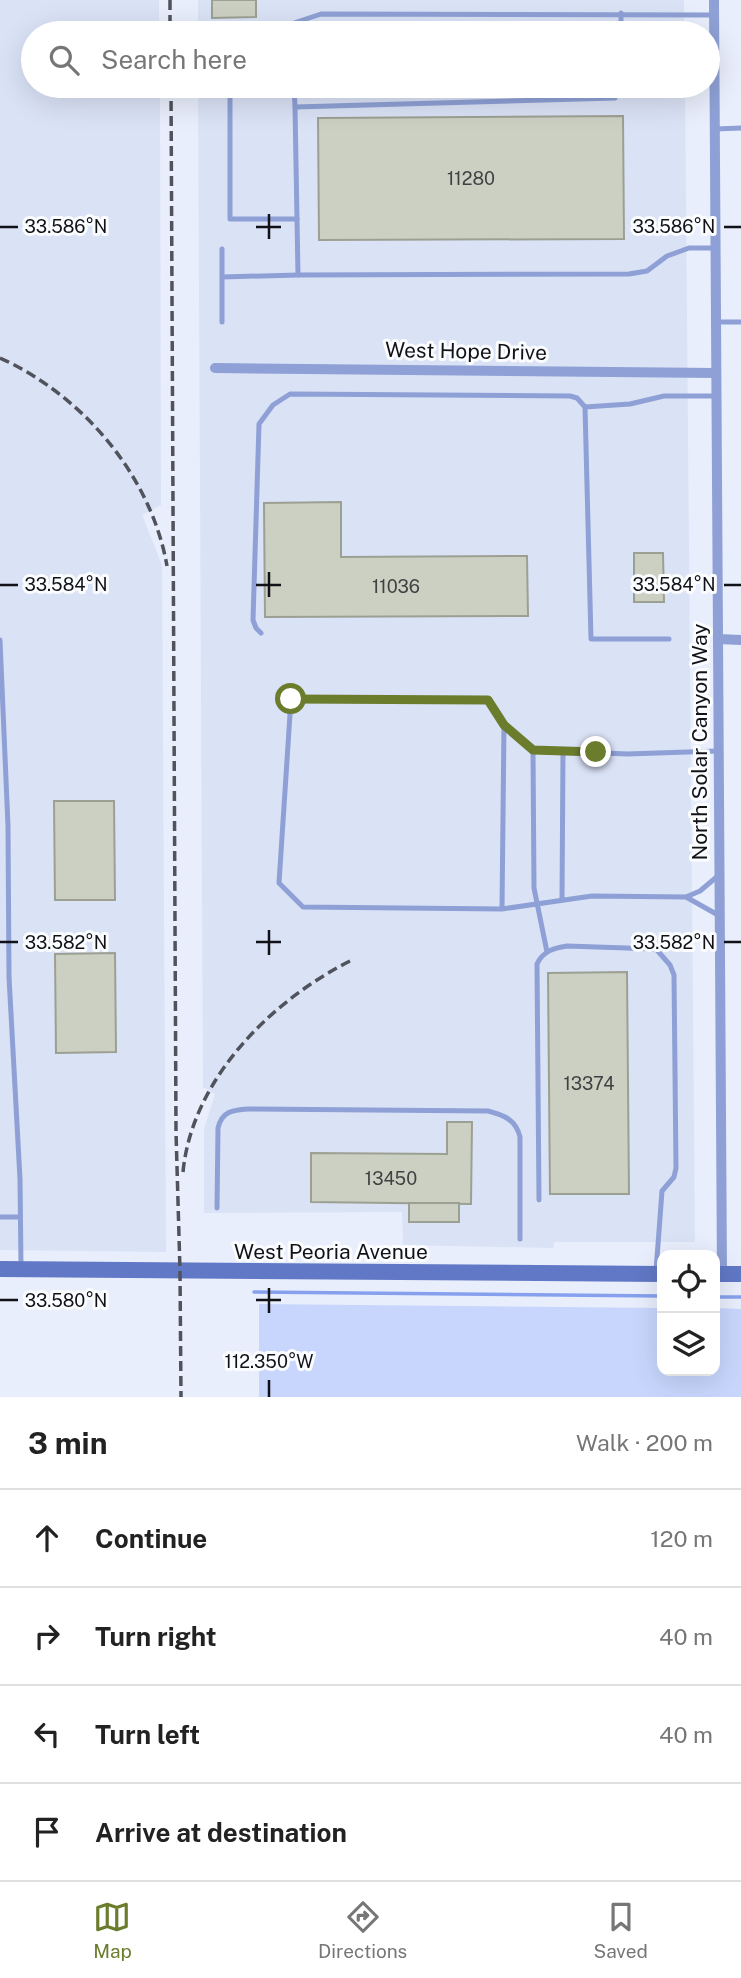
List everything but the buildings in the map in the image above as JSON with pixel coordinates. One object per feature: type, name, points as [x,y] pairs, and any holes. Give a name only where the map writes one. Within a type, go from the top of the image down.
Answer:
[{"type":"main road","name":"West Peoria Avenue","points":[[0,1269],[657,1274]]},
{"type":"main road","points":[[720,1274],[741,1275]]},
{"type":"street","name":"North Solar Canyon Way","points":[[714,0],[714,21]]},
{"type":"street","name":"North Solar Canyon Way","points":[[715,98],[720,917],[718,1250]]},
{"type":"street","name":"West Hope Drive","points":[[215,368],[716,373]]},
{"type":"street","points":[[718,639],[741,640]]},
{"type":"lane","points":[[621,13],[621,21]]},
{"type":"lane","points":[[300,21],[321,14],[714,15]]},
{"type":"lane","points":[[230,98],[230,219],[297,219]]},
{"type":"lane","points":[[295,98],[298,275]]},
{"type":"lane","points":[[295,107],[615,98]]},
{"type":"lane","points":[[715,129],[741,128]]},
{"type":"lane","points":[[222,277],[629,274],[647,271],[667,256],[689,248],[715,248]]},
{"type":"lane","points":[[222,249],[222,322]]},
{"type":"lane","points":[[716,322],[741,322]]},
{"type":"lane","points":[[261,633],[253,620],[259,424],[273,405],[290,394],[570,396],[577,398],[585,407],[591,639],[669,639]]},
{"type":"lane","points":[[585,407],[630,404],[664,396],[716,396]]},
{"type":"lane","points":[[0,640],[9,890],[9,977],[16,1077],[21,1269]]},
{"type":"lane","points":[[718,751],[627,754],[533,750],[504,725],[488,700],[291,699],[279,883],[303,907],[502,909],[592,896],[686,897],[700,891],[719,875]]},
{"type":"lane","points":[[502,909],[504,725]]},
{"type":"lane","points":[[533,750],[534,888],[547,952]]},
{"type":"lane","points":[[562,900],[563,750]]},
{"type":"lane","points":[[0,890],[9,890]]},
{"type":"lane","points":[[686,897],[720,917]]},
{"type":"lane","points":[[538,1199],[537,964],[540,956],[567,946],[652,947],[663,954],[674,975],[676,1168],[674,1177],[662,1191],[660,1250]]},
{"type":"lane","points":[[217,1208],[218,1128],[220,1119],[226,1113],[248,1109],[472,1111],[501,1114],[517,1127],[520,1137],[520,1239]]},
{"type":"lane","points":[[0,1217],[20,1217]]},
{"type":"shaded area","points":[[0,0],[159,0],[159,21],[21,21],[21,98],[160,98],[161,505],[142,515],[162,565],[166,1252],[0,1250]]},
{"type":"shaded area","points":[[198,0],[684,0],[684,21],[198,21]]},
{"type":"shaded area","points":[[198,98],[685,98],[695,1242],[554,1242],[553,1248],[403,1245],[402,1212],[204,1213],[204,1129],[215,1094],[203,1087]]},
{"type":"shaded area","points":[[259,1304],[657,1308],[657,1376],[720,1376],[720,1308],[741,1309],[741,1397],[259,1397]]},
{"type":"waterway","points":[[254,1292],[657,1296]]},
{"type":"waterway","points":[[720,1297],[741,1297]]},
{"type":"railway","points":[[170,0],[170,21]]},
{"type":"railway","points":[[171,98],[176,1132],[181,1397]]},
{"type":"railway","points":[[0,358],[58,393],[85,416],[108,442],[129,470],[146,500],[159,532],[167,566]]},
{"type":"railway","points":[[183,1172],[190,1138],[202,1105],[219,1075],[240,1047],[292,998],[350,961]]},
{"type":"route","points":[[291,699],[488,700],[504,725],[533,750],[596,752]]}]
